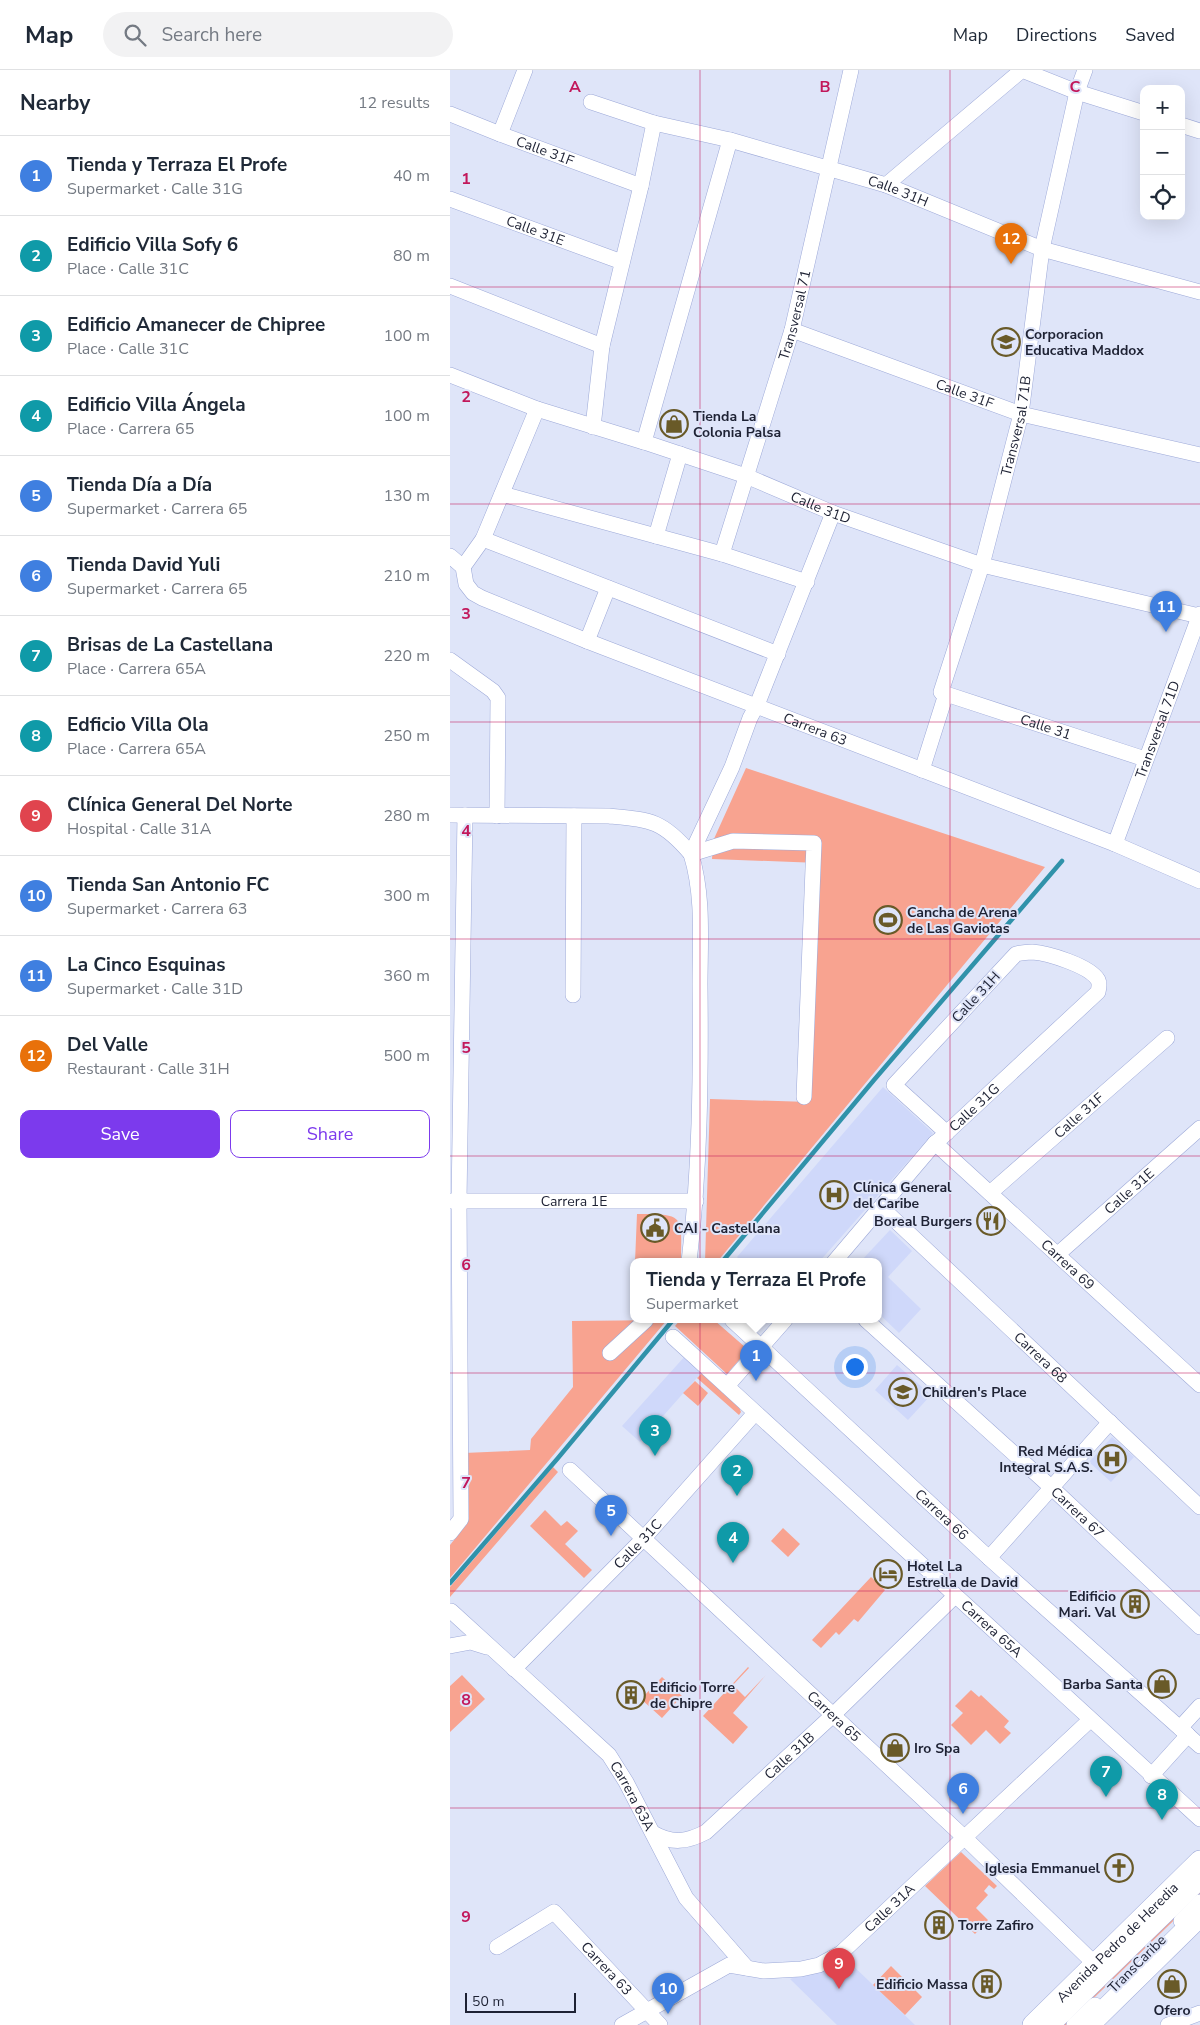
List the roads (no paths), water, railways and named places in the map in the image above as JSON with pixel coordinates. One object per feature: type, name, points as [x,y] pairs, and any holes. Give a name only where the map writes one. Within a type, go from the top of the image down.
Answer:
[{"type":"highway","name":"Avenida Pedro de Heredia","points":[[1033,2025],[1200,1861]]},
{"type":"highway","points":[[1089,2025],[1200,1916]]},
{"type":"street","points":[[500,134],[525,70]]},
{"type":"street","name":"Transversal 71","points":[[722,554],[792,330],[851,70]]},
{"type":"street","points":[[886,185],[1022,70],[1077,92],[1140,112]]},
{"type":"street","name":"Transversal 71B","points":[[922,770],[946,694],[941,692],[982,565],[1021,414],[1042,249],[1077,92],[1085,70]]},
{"type":"street","name":"Calle 31H","points":[[591,102],[654,123],[730,140],[886,185],[1042,249],[1200,292]]},
{"type":"street","name":"Calle 31F","points":[[450,114],[641,186]]},
{"type":"street","points":[[593,427],[602,346],[641,186],[654,123]]},
{"type":"street","points":[[1185,126],[1200,131]]},
{"type":"street","points":[[644,442],[730,140]]},
{"type":"street","name":"Calle 31E","points":[[450,199],[622,262]]},
{"type":"street","points":[[450,286],[602,346]]},
{"type":"street","name":"Calle 31F","points":[[792,330],[1021,414],[1200,456]]},
{"type":"street","name":"Calle 31D","points":[[450,375],[537,409],[746,476],[833,513],[982,565],[1199,615]]},
{"type":"street","points":[[450,556],[463,567],[483,539],[537,409]]},
{"type":"street","points":[[656,536],[680,454]]},
{"type":"street","points":[[502,494],[722,554],[807,582]]},
{"type":"street","points":[[691,854],[732,767],[833,513]]},
{"type":"street","points":[[483,539],[778,654]]},
{"type":"street","name":"Carrera 63","points":[[463,567],[466,584],[473,593],[482,598],[754,712],[922,770],[1115,844],[1200,881]]},
{"type":"street","points":[[587,641],[608,588]]},
{"type":"street","name":"Transversal 71D","points":[[1115,844],[1145,759],[1197,633],[1199,615]]},
{"type":"street","points":[[450,660],[493,691],[498,698],[498,816]]},
{"type":"street","name":"Calle 31","points":[[946,694],[1145,759]]},
{"type":"street","points":[[450,1533],[461,1519],[455,1321],[454,1201],[457,815],[632,818],[661,825],[675,835],[691,854],[700,894],[700,1085],[696,1202],[689,1258]]},
{"type":"street","points":[[572,995],[574,816]]},
{"type":"street","points":[[691,854],[733,841],[814,842],[804,1097]]},
{"type":"street","name":"Calle 31H","points":[[947,1133],[894,1085],[1016,954],[1033,952],[1060,958],[1076,965]]},
{"type":"street","name":"Calle 31G","points":[[838,1258],[935,1144],[1098,992],[1098,980],[1090,972],[1076,965]]},
{"type":"street","name":"Calle 31F","points":[[990,1193],[1167,1038]]},
{"type":"street","name":"Calle 31E","points":[[1058,1254],[1200,1128]]},
{"type":"street","name":"Carrera 69","points":[[935,1144],[1200,1385]]},
{"type":"street","name":"Carrera 1E","points":[[454,1201],[696,1202]]},
{"type":"street","name":"Carrera 68","points":[[882,1208],[1200,1507]]},
{"type":"street","points":[[610,1353],[643,1323]]},
{"type":"street","name":"Carrera 66","points":[[735,1323],[989,1558],[1200,1746]]},
{"type":"street","points":[[727,1386],[782,1323]]},
{"type":"street","name":"Carrera 67","points":[[869,1323],[1052,1488],[1200,1627]]},
{"type":"street","name":"Carrera 65A","points":[[673,1337],[1200,1819]]},
{"type":"street","name":"Calle 31C","points":[[514,1669],[644,1538],[755,1413]]},
{"type":"street","points":[[989,1558],[1110,1422]]},
{"type":"street","name":"Carrera 65","points":[[570,1470],[965,1838],[1096,1965]]},
{"type":"street","name":"Calle 31B","points":[[653,1833],[673,1842],[690,1839],[706,1832],[832,1716],[955,1596]]},
{"type":"street","name":"Carrera 63A","points":[[451,1611],[609,1755],[653,1833],[686,1898],[747,1968]]},
{"type":"street","points":[[450,1646],[471,1642],[490,1648]]},
{"type":"street","points":[[1151,1776],[1200,1706]]},
{"type":"street","name":"Calle 31A","points":[[622,2025],[729,1965],[764,1971],[809,1968],[841,1953],[1090,1720]]},
{"type":"street","name":"TransCaribe","points":[[1052,2025],[1200,1882]]},
{"type":"street","name":"TransCaribe","points":[[1074,2025],[1200,1902]]},
{"type":"street","name":"Carrera 63","points":[[497,1947],[554,1912],[660,2025]]},
{"type":"street","points":[[1168,2025],[1200,2013]]},
{"type":"waterway","points":[[725,1258],[874,1080],[1062,861]]},
{"type":"waterway","points":[[450,1583],[558,1458],[670,1323]]},
{"type":"place","name":"Del Valle","points":[[1011,264]]},
{"type":"place","name":"Corporacion Educativa Maddox","points":[[1006,342]]},
{"type":"place","name":"Tienda La Colonia Palsa","points":[[674,424]]},
{"type":"place","name":"La Cinco Esquinas","points":[[1166,632]]},
{"type":"place","name":"Cancha de Arena de Las Gaviotas","points":[[888,920]]},
{"type":"place","name":"Clínica General del Caribe","points":[[834,1195]]},
{"type":"place","name":"Boreal Burgers","points":[[991,1221]]},
{"type":"place","name":"CAI - Castellana","points":[[655,1228]]},
{"type":"place","name":"Tienda y Terraza El Profe","points":[[756,1381]]},
{"type":"place","name":"Children's Place","points":[[903,1392]]},
{"type":"place","name":"Edificio Amanecer de Chipree","points":[[655,1456]]},
{"type":"place","name":"Red Médica Integral S.A.S.","points":[[1112,1459]]},
{"type":"place","name":"Edificio Villa Sofy 6","points":[[737,1496]]},
{"type":"place","name":"Tienda Día a Día","points":[[611,1536]]},
{"type":"place","name":"Edificio Villa Ángela","points":[[733,1563]]},
{"type":"place","name":"Hotel La Estrella de David","points":[[888,1574]]},
{"type":"place","name":"Edificio Mari. Val","points":[[1135,1604]]},
{"type":"place","name":"Barba Santa","points":[[1162,1684]]},
{"type":"place","name":"Edificio Torre de Chipre","points":[[631,1695]]},
{"type":"place","name":"Iro Spa","points":[[895,1748]]},
{"type":"place","name":"Brisas de La Castellana","points":[[1106,1797]]},
{"type":"place","name":"Tienda David Yuli","points":[[963,1814]]},
{"type":"place","name":"Edficio Villa Ola","points":[[1162,1820]]},
{"type":"place","name":"Iglesia Emmanuel","points":[[1119,1868]]},
{"type":"place","name":"Torre Zafiro","points":[[939,1925]]},
{"type":"place","name":"Edificio Massa","points":[[987,1984]]},
{"type":"place","name":"Ofero","points":[[1172,1984]]},
{"type":"place","name":"Clínica General Del Norte","points":[[839,1989]]},
{"type":"place","name":"Tienda San Antonio FC","points":[[668,2014]]}]
